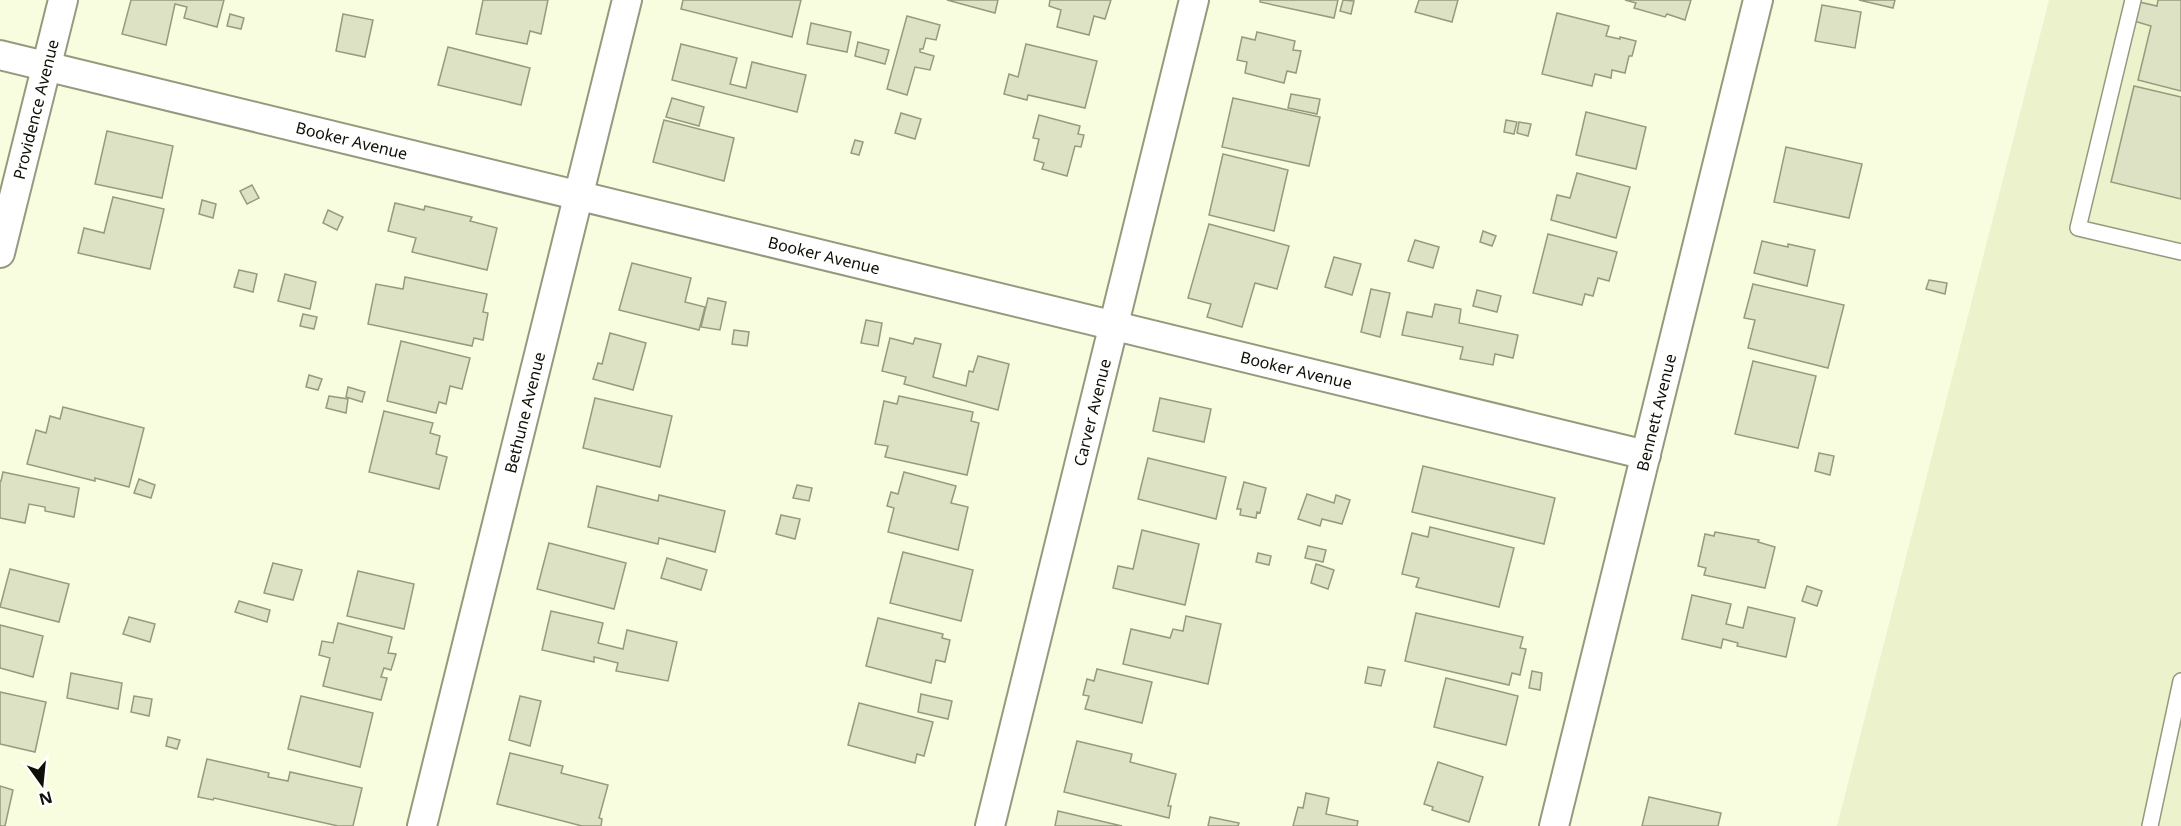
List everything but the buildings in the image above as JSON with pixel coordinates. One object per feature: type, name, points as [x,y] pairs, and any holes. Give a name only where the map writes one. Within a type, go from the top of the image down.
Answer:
[{"type":"street","name":"Providence Avenue","points":[[0,253],[63,0]]},
{"type":"street","name":"Bethune Avenue","points":[[422,826],[627,0]]},
{"type":"street","name":"Carver Avenue","points":[[990,826],[1194,0]]},
{"type":"street","name":"Bennett Avenue","points":[[1554,826],[1758,0]]},
{"type":"street","name":"Booker Avenue","points":[[0,55],[1646,455]]},
{"type":"lane","points":[[2133,0],[2078,228],[2181,252]]},
{"type":"lane","points":[[2150,826],[2181,681]]},
{"type":"shaded area","points":[[2049,0],[2181,0],[2181,826],[1837,826]]}]
